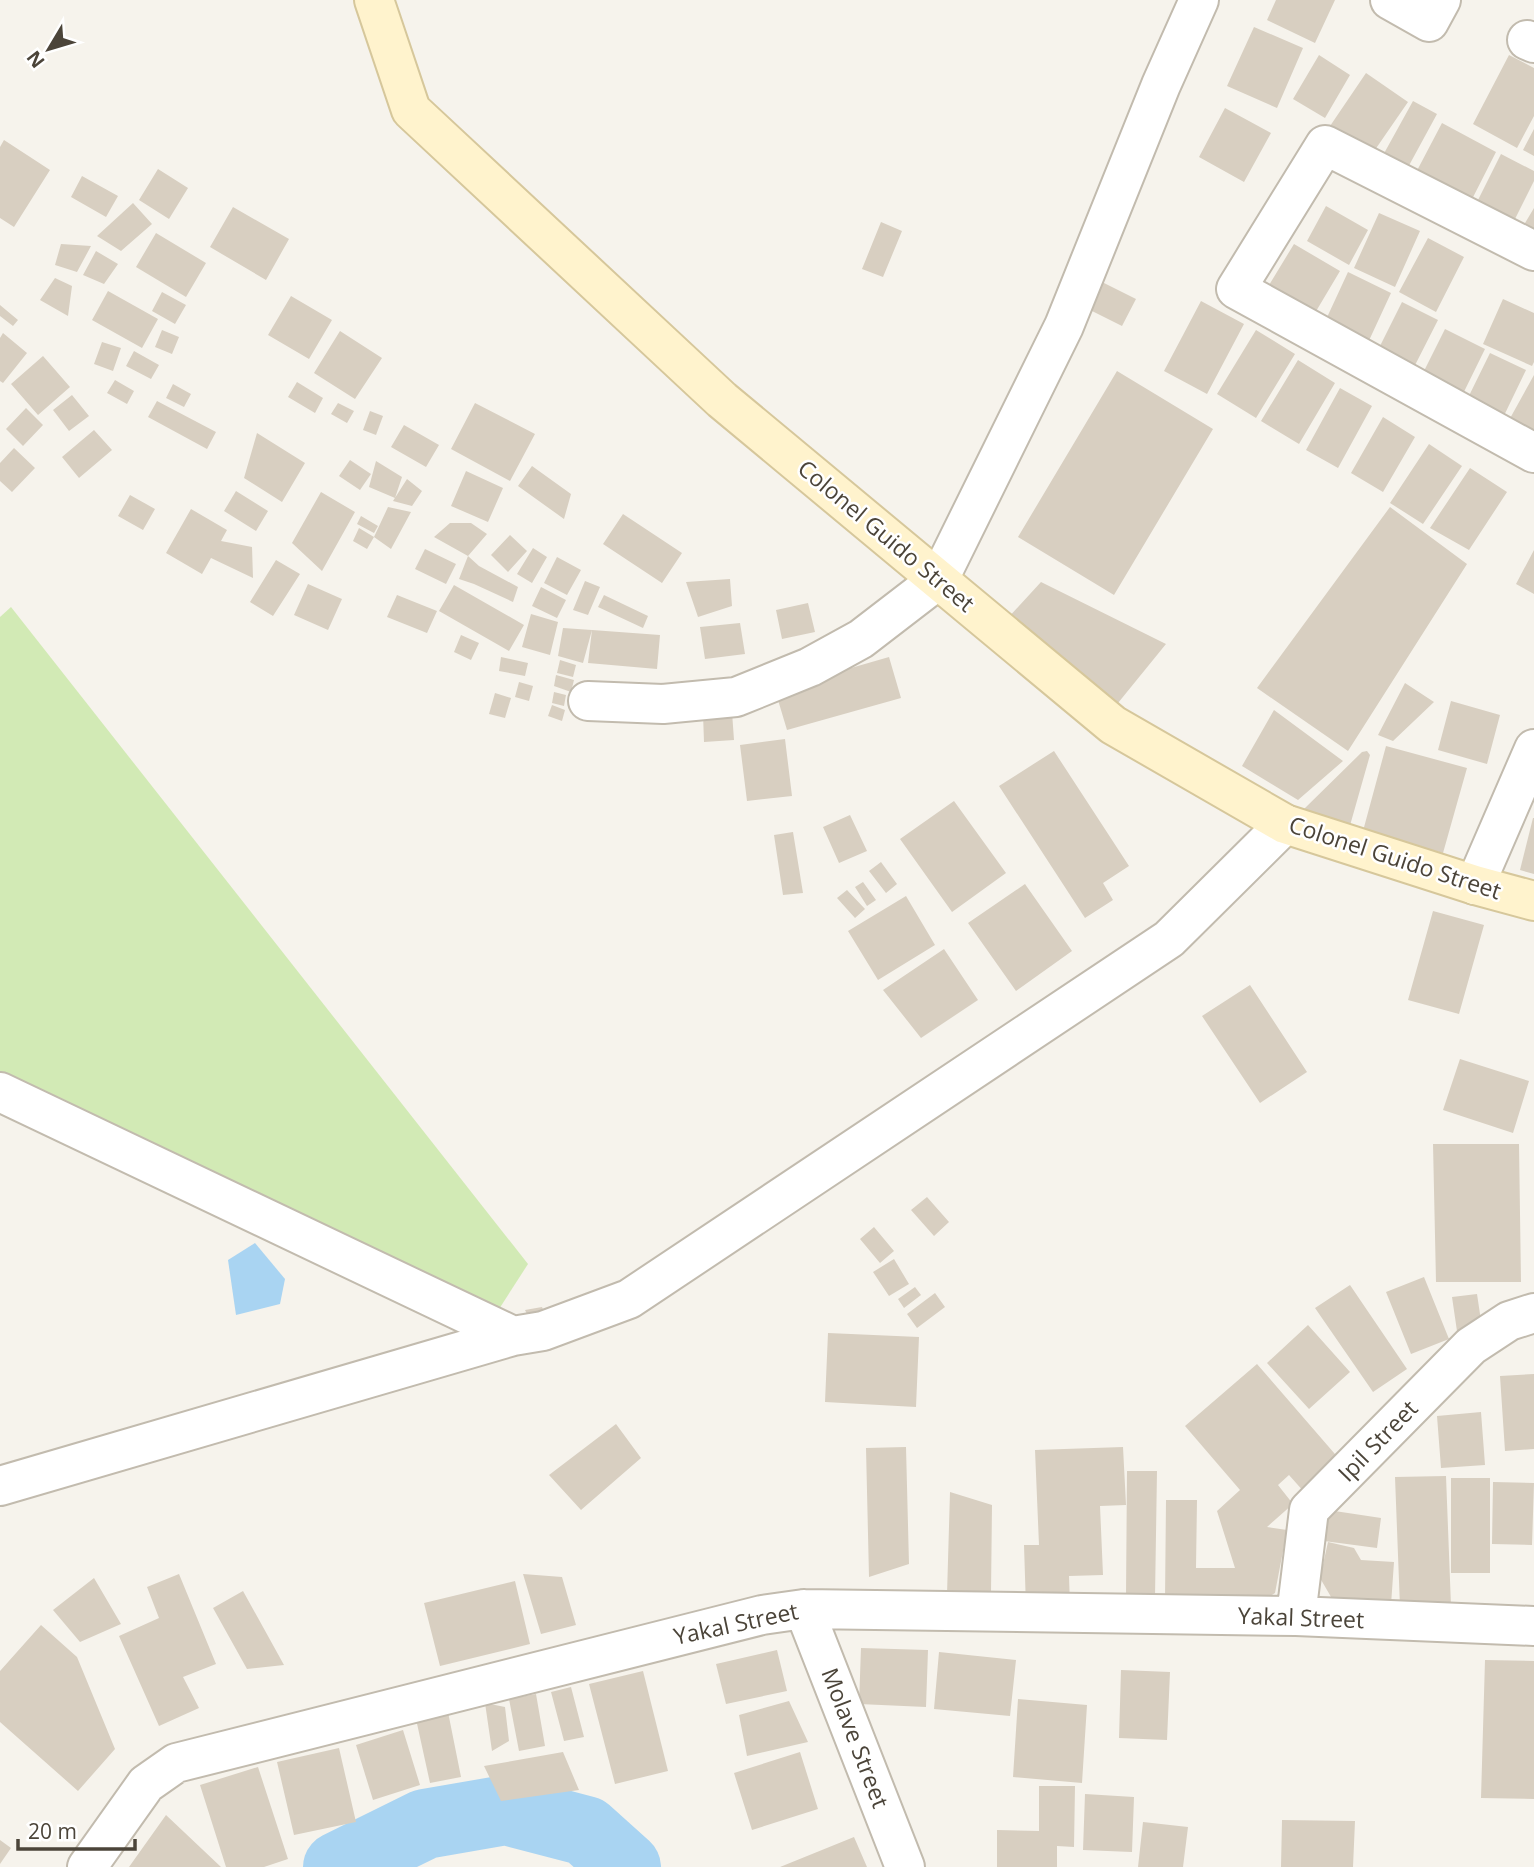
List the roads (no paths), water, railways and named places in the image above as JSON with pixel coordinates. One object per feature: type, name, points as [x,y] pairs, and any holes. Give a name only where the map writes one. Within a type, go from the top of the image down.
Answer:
[{"type":"street","name":"Colonel Guido Street","points":[[374,0],[411,110],[722,400],[1112,725],[1285,824],[1475,885],[1534,901]]},
{"type":"street","points":[[588,701],[663,704],[736,697],[810,667],[861,639],[939,579],[1064,326],[1161,85],[1199,0]]},
{"type":"street","points":[[1391,0],[1429,22],[1441,0]]},
{"type":"street","points":[[1534,251],[1325,145],[1236,289],[1534,453]]},
{"type":"street","points":[[1475,885],[1534,749]]},
{"type":"street","points":[[0,1486],[513,1336],[543,1331],[629,1299],[1169,939],[1285,824]]},
{"type":"street","points":[[0,1092],[513,1336]]},
{"type":"street","name":"Ipil Street","points":[[1296,1616],[1310,1510],[1471,1346],[1509,1321],[1534,1313]]},
{"type":"street","name":"Yakal Street","points":[[87,1867],[146,1784],[176,1763],[762,1615],[804,1609],[1296,1616],[1534,1626]]},
{"type":"street","name":"Molave Street","points":[[804,1609],[905,1867]]},
{"type":"water","points":[[255,1243],[285,1279],[280,1304],[236,1315],[228,1260]]},
{"type":"waterway","points":[[338,1867],[425,1824],[506,1810],[586,1831],[626,1867]]}]
